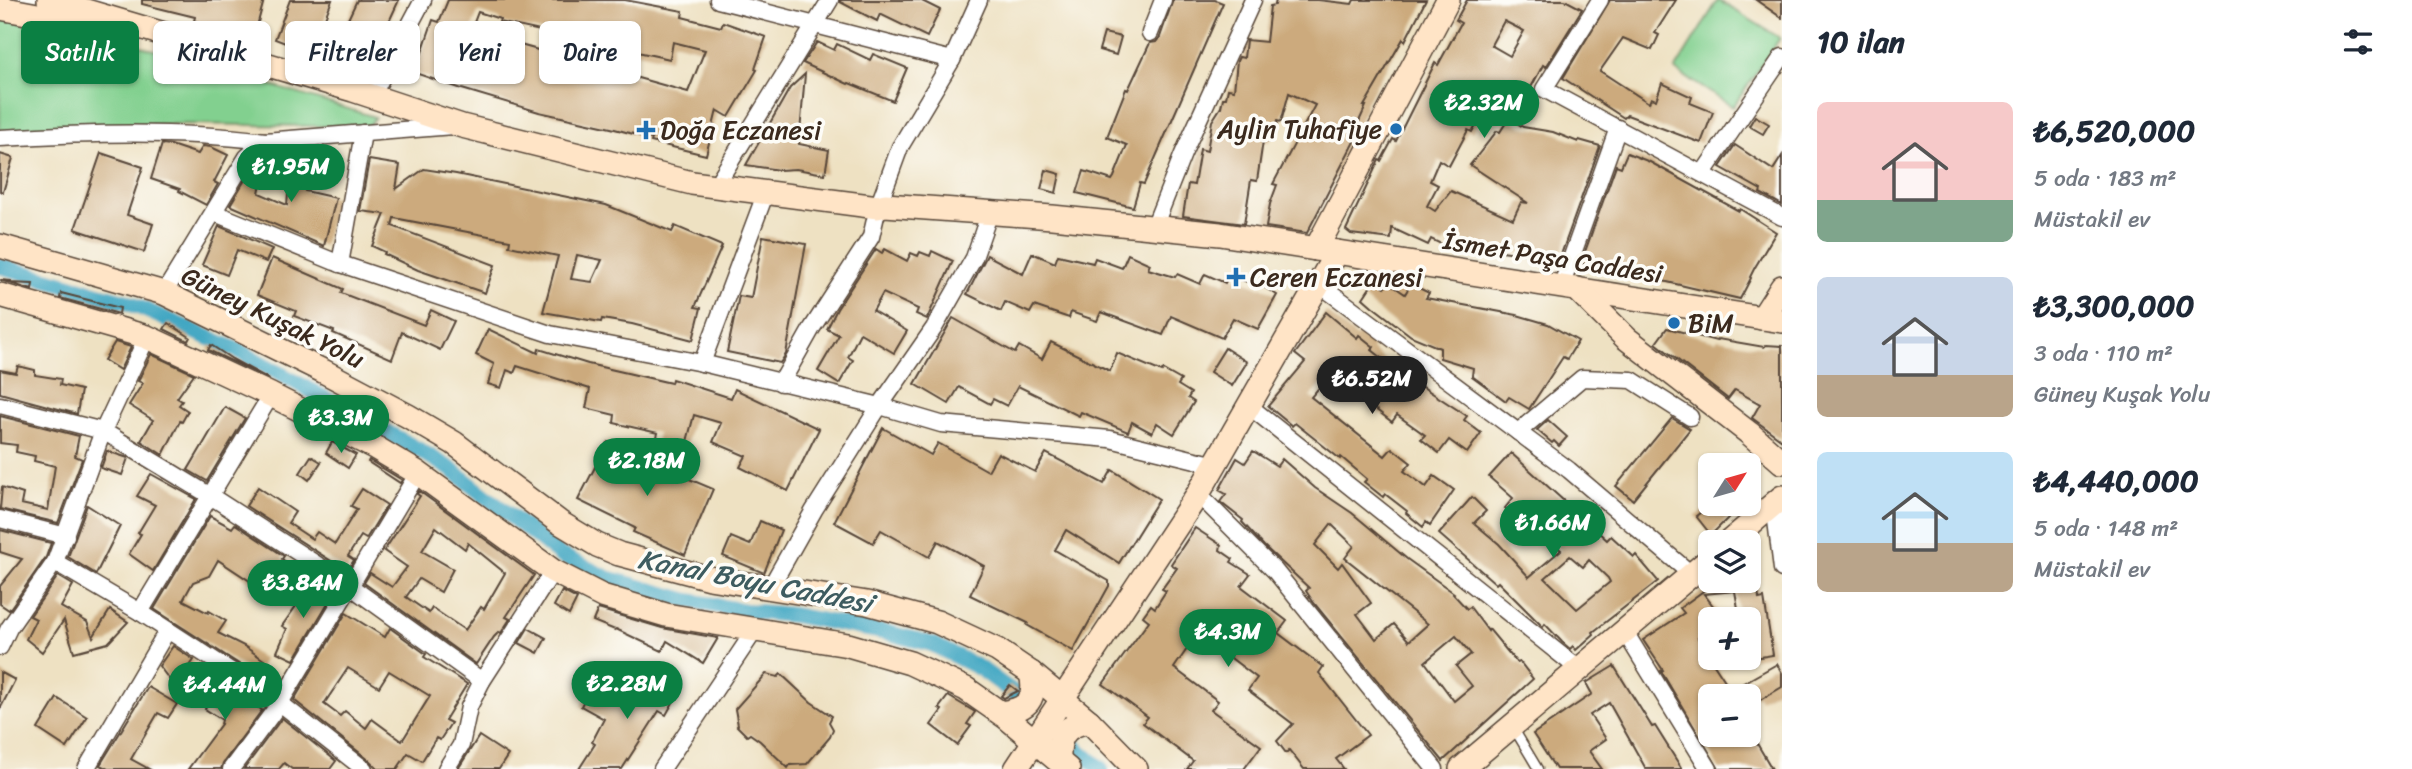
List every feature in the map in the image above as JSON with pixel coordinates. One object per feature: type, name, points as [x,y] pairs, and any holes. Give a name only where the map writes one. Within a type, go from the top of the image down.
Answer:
[{"type":"main road","points":[[49,0],[146,29]]},
{"type":"main road","points":[[1016,769],[1198,494],[1319,284],[1327,250],[1448,0]]},
{"type":"main road","points":[[14,7],[83,24],[146,29]]},
{"type":"main road","name":"İsmet Paşa Caddesi","points":[[146,29],[463,126],[692,183],[878,207],[885,205],[990,212],[1220,234],[1772,320]]},
{"type":"main road","name":"Güney Kuşak Yolu","points":[[0,246],[164,293],[408,416],[454,443],[559,522],[597,545],[619,554],[709,578],[867,603],[937,622],[997,650],[1031,673],[1088,721],[1136,769]]},
{"type":"main road","points":[[1772,320],[1782,287]]},
{"type":"main road","points":[[1569,288],[1626,338],[1749,433],[1782,462]]},
{"type":"main road","points":[[0,295],[147,337],[271,395],[376,448],[418,473],[554,571],[602,596],[667,615],[848,645],[910,663],[966,690],[1001,713],[1063,765]]},
{"type":"main road","points":[[1743,530],[1778,500]]},
{"type":"main road","points":[[1461,769],[1698,569]]},
{"type":"main road","points":[[1001,713],[1017,711],[1029,702],[1035,690],[1031,673]]},
{"type":"main road","points":[[1063,765],[1058,745],[1064,732],[1076,724],[1088,721]]},
{"type":"street","points":[[372,96],[423,0]]},
{"type":"street","points":[[718,0],[951,60]]},
{"type":"street","points":[[716,185],[830,0]]},
{"type":"street","points":[[781,383],[812,328],[870,237],[900,147],[951,60],[979,0]]},
{"type":"street","points":[[1150,33],[1163,0]]},
{"type":"street","points":[[1154,227],[1183,154],[1253,0]]},
{"type":"street","points":[[1600,0],[1544,89],[1782,217]]},
{"type":"street","points":[[1703,173],[1782,57]]},
{"type":"street","points":[[0,138],[97,133],[222,135],[265,141],[463,126]]},
{"type":"street","points":[[1569,288],[1618,128]]},
{"type":"street","points":[[340,264],[363,133]]},
{"type":"street","points":[[164,293],[247,158],[265,141]]},
{"type":"street","points":[[702,363],[766,192]]},
{"type":"street","points":[[770,588],[814,510],[880,406],[934,328],[968,270],[990,212]]},
{"type":"street","points":[[215,213],[340,264],[550,334],[702,363],[880,406],[941,424],[1110,439],[1216,465]]},
{"type":"street","points":[[1319,284],[1569,470],[1691,575]]},
{"type":"street","points":[[0,647],[5,627],[55,562],[103,431],[147,337]]},
{"type":"street","points":[[1518,432],[1582,378],[1632,380],[1690,417]]},
{"type":"street","points":[[140,612],[271,395]]},
{"type":"street","points":[[0,405],[103,431],[209,495],[350,586],[482,681]]},
{"type":"street","points":[[1249,406],[1580,670]]},
{"type":"street","points":[[231,769],[280,703],[418,473]]},
{"type":"street","points":[[1198,494],[1275,571],[1435,769]]},
{"type":"street","points":[[1778,500],[1782,569]]},
{"type":"street","points":[[0,519],[66,536]]},
{"type":"street","points":[[55,562],[140,612],[280,703],[364,769]]},
{"type":"street","points":[[446,769],[461,745],[469,706],[482,681],[554,571]]},
{"type":"street","points":[[662,769],[755,630]]},
{"type":"street","points":[[86,769],[167,631]]},
{"type":"street","points":[[1625,632],[1709,769]]},
{"type":"lane","points":[[1512,727],[1538,769]]},
{"type":"green space","points":[[1718,0],[1780,38],[1733,107],[1675,70]]},
{"type":"green space","points":[[0,18],[21,22],[21,84],[139,84],[139,45],[153,50],[153,84],[266,84],[375,117],[368,127],[188,124],[76,126],[0,132]]},
{"type":"building","points":[[142,0],[264,0],[258,21],[194,21],[195,17],[142,4]]},
{"type":"building","points":[[290,0],[332,0],[324,21],[285,21],[285,43],[275,39]]},
{"type":"building","points":[[357,0],[399,0],[389,21],[347,21]]},
{"type":"building","points":[[448,0],[625,0],[683,11],[682,17],[721,27],[723,22],[766,37],[755,69],[757,70],[729,117],[717,110],[706,155],[447,84],[525,84],[525,46],[539,50],[539,84],[641,84],[641,79],[688,92],[705,50],[673,42],[670,59],[641,53],[641,21],[539,21],[539,31],[525,28],[525,21],[499,21],[500,19],[478,12],[475,21],[439,21]]},
{"type":"building","points":[[840,0],[920,0],[940,10],[927,37],[880,14],[877,21]]},
{"type":"building","points":[[1173,0],[1215,0],[1223,3],[1144,184],[1140,183],[1133,207],[1077,193],[1084,171],[1112,180],[1114,177],[1127,145],[1107,137],[1126,89],[1128,90],[1150,43],[1156,42],[1160,37]]},
{"type":"building","points":[[1276,0],[1318,0],[1352,4],[1354,0],[1426,0],[1405,41],[1403,39],[1364,106],[1356,128],[1360,130],[1307,233],[1266,227],[1277,185],[1273,184],[1315,105],[1289,93],[1281,122],[1277,121],[1275,134],[1272,133],[1270,142],[1263,141],[1257,181],[1251,180],[1244,224],[1183,216],[1188,184],[1194,185],[1200,149],[1207,151],[1212,121],[1223,98],[1226,98],[1228,89],[1234,90],[1237,61],[1239,57],[1244,58],[1246,40],[1266,42],[1270,6],[1275,5]]},
{"type":"building","points":[[1467,0],[1565,0],[1582,9],[1546,67],[1543,65],[1520,108],[1494,92],[1472,132],[1468,130],[1449,166],[1439,160],[1430,181],[1438,185],[1427,206],[1435,211],[1451,191],[1513,219],[1521,202],[1528,203],[1470,165],[1509,118],[1523,127],[1553,132],[1578,142],[1579,140],[1600,146],[1558,263],[1532,255],[1456,245],[1446,239],[1443,245],[1431,239],[1428,245],[1392,228],[1391,239],[1351,234],[1346,230],[1379,160],[1381,161],[1393,139],[1396,141],[1435,63],[1438,65],[1461,23],[1456,20]],"holes":[[[1504,21],[1524,31],[1510,56],[1491,45]]]},
{"type":"building","points":[[1610,0],[1676,0],[1655,33],[1659,35],[1652,50],[1623,38],[1600,71],[1649,103],[1651,98],[1656,100],[1662,83],[1692,97],[1690,103],[1713,112],[1701,143],[1627,115],[1624,118],[1563,78]]},
{"type":"building","points":[[1756,0],[1782,0],[1782,18]]},
{"type":"building","points":[[433,20],[436,21],[434,79],[420,75],[420,58]]},
{"type":"building","points":[[1104,33],[1121,37],[1116,55],[1099,50]]},
{"type":"building","points":[[817,42],[834,50],[837,44],[870,60],[873,54],[907,68],[893,101],[803,63]]},
{"type":"building","points":[[805,74],[799,144],[829,150],[825,174],[746,165],[790,88]]},
{"type":"building","points":[[1755,116],[1769,124],[1763,134],[1749,126]]},
{"type":"building","points":[[162,144],[198,154],[203,146],[211,147],[228,155],[214,182],[218,184],[206,205],[179,191],[180,189],[151,179]]},
{"type":"building","points":[[1735,145],[1773,170],[1782,156],[1782,205],[1720,167]]},
{"type":"building","points":[[292,151],[308,152],[305,191],[336,198],[324,246],[230,205],[245,180],[261,183],[259,193],[287,205]]},
{"type":"building","points":[[101,153],[143,167],[127,215],[153,224],[144,252],[75,229]]},
{"type":"building","points":[[1627,153],[1650,162],[1739,211],[1740,209],[1776,232],[1740,299],[1663,281],[1610,262],[1607,269],[1581,263],[1616,165],[1621,167]]},
{"type":"building","points":[[0,154],[13,158],[3,192],[0,191]]},
{"type":"building","points":[[369,160],[400,165],[396,189],[424,169],[456,174],[606,205],[672,232],[675,226],[722,246],[695,307],[701,308],[693,340],[632,324],[602,319],[601,322],[543,312],[558,256],[509,246],[510,240],[394,218],[392,226],[495,265],[485,293],[418,270],[372,246],[385,214],[360,211]],"holes":[[[577,255],[602,260],[592,282],[571,279]]]},
{"type":"building","points":[[1046,170],[1060,174],[1056,193],[1041,189]]},
{"type":"building","points":[[219,226],[272,249],[266,262],[237,250],[227,275],[202,265]]},
{"type":"building","points":[[763,236],[806,244],[786,354],[780,363],[727,352],[739,296],[751,298]]},
{"type":"building","points":[[876,249],[882,253],[885,249],[907,261],[911,253],[918,256],[920,252],[930,256],[932,251],[953,261],[927,319],[916,314],[918,309],[883,293],[873,311],[907,331],[894,353],[860,333],[848,357],[853,360],[839,384],[818,371],[839,335],[827,329]]},
{"type":"building","points":[[1032,253],[1055,263],[1058,255],[1093,263],[1095,258],[1122,268],[1128,254],[1150,264],[1148,269],[1175,277],[1177,274],[1200,284],[1205,274],[1225,283],[1229,274],[1261,288],[1262,286],[1277,295],[1258,329],[1233,318],[1222,338],[1171,316],[1163,335],[1101,312],[1097,321],[1071,312],[1069,318],[1034,306],[1030,313],[1005,302],[1001,311],[967,294],[987,255],[1023,274]]},
{"type":"building","points":[[272,258],[343,289],[341,293],[424,325],[431,310],[454,321],[440,350],[402,332],[392,359],[333,333],[334,331],[294,316],[296,311],[257,295]]},
{"type":"building","points":[[0,280],[33,284],[32,290]]},
{"type":"building","points":[[1375,280],[1385,287],[1389,283],[1405,294],[1411,284],[1429,293],[1426,298],[1517,315],[1548,324],[1578,341],[1567,359],[1563,357],[1529,409],[1509,397],[1506,401],[1472,376],[1473,368],[1440,358],[1440,348],[1411,336],[1372,306],[1363,298]]},
{"type":"building","points":[[61,293],[120,308],[119,314],[60,298]]},
{"type":"building","points":[[1326,312],[1357,338],[1359,335],[1374,347],[1372,350],[1400,372],[1467,416],[1464,420],[1481,433],[1467,453],[1449,440],[1439,453],[1421,439],[1425,435],[1397,415],[1392,422],[1374,408],[1377,404],[1333,371],[1311,397],[1385,456],[1392,448],[1411,463],[1404,471],[1426,487],[1434,476],[1454,490],[1430,525],[1426,522],[1423,527],[1385,494],[1383,497],[1364,482],[1367,479],[1341,457],[1340,459],[1295,423],[1292,426],[1268,406],[1305,362],[1295,354]]},
{"type":"building","points":[[953,318],[1015,353],[1019,346],[1042,359],[1051,342],[1110,371],[1117,353],[1162,372],[1163,370],[1181,380],[1178,385],[1191,393],[1188,398],[1194,402],[1174,434],[1157,423],[1152,433],[1132,422],[1128,432],[1081,412],[1079,416],[1018,386],[1007,406],[993,399],[990,404],[959,387],[949,404],[915,384]]},
{"type":"building","points":[[168,323],[190,337],[188,341],[164,329]]},
{"type":"building","points":[[1667,328],[1716,341],[1718,339],[1764,347],[1782,346],[1782,440],[1752,418],[1760,404],[1735,390],[1728,399],[1656,343]]},
{"type":"building","points":[[488,329],[538,353],[539,349],[588,364],[671,383],[672,379],[731,398],[735,389],[819,429],[788,491],[740,467],[746,456],[713,442],[721,423],[694,415],[685,449],[656,441],[658,433],[614,423],[615,415],[586,408],[590,389],[517,366],[514,373],[507,370],[501,388],[488,384],[494,364],[476,355]]},
{"type":"building","points":[[115,342],[131,347],[120,370],[104,360]]},
{"type":"building","points":[[211,345],[232,359],[269,379],[208,350]]},
{"type":"building","points":[[1225,348],[1247,362],[1232,386],[1210,372]]},
{"type":"building","points":[[151,354],[194,374],[177,398],[182,401],[179,405],[188,411],[163,455],[141,441],[153,420],[129,405],[143,383],[138,381]]},
{"type":"building","points":[[18,366],[35,370],[35,375],[61,379],[60,385],[81,390],[77,414],[0,393],[0,370],[16,373]]},
{"type":"building","points":[[225,407],[245,418],[207,481],[188,470]]},
{"type":"building","points":[[0,416],[79,436],[75,456],[82,459],[58,523],[0,509],[2,487],[23,494],[21,504],[48,510],[55,466],[34,461],[35,456],[16,452],[17,445],[0,443]]},
{"type":"building","points":[[1672,418],[1690,429],[1633,500],[1616,486]]},
{"type":"building","points":[[1548,420],[1567,437],[1559,446],[1537,430]]},
{"type":"building","points":[[883,428],[931,455],[938,443],[988,471],[998,453],[1035,472],[1046,453],[1104,484],[1112,470],[1159,499],[1119,563],[1066,530],[1055,550],[1109,581],[1109,586],[1073,651],[1027,625],[1028,623],[970,595],[984,566],[938,541],[929,557],[881,530],[873,543],[834,522]]},
{"type":"building","points":[[332,442],[356,455],[348,468],[326,453]]},
{"type":"building","points":[[608,442],[660,469],[661,467],[713,489],[685,555],[633,532],[635,528],[578,500]]},
{"type":"building","points":[[107,451],[128,458],[122,475],[101,468]]},
{"type":"building","points":[[1253,451],[1277,466],[1282,459],[1315,488],[1352,513],[1407,559],[1454,593],[1467,609],[1470,607],[1488,631],[1489,629],[1533,679],[1443,761],[1314,603],[1306,591],[1309,588],[1264,546],[1243,520],[1220,502],[1226,494],[1219,490],[1237,458],[1245,463]],"holes":[[[1331,524],[1354,546],[1345,558],[1428,624],[1409,641],[1394,624],[1376,639],[1357,614],[1371,603],[1342,563],[1338,568],[1315,545]],[[1456,636],[1471,654],[1456,666],[1472,686],[1454,701],[1425,662]]]},
{"type":"building","points":[[1511,453],[1607,540],[1611,536],[1634,557],[1636,555],[1658,581],[1593,632],[1594,634],[1576,650],[1573,646],[1570,649],[1545,624],[1543,627],[1498,582],[1496,584],[1439,534],[1472,497],[1486,511],[1474,523],[1499,544],[1529,577],[1561,550],[1544,535],[1546,530],[1526,513],[1520,520],[1505,508],[1513,498],[1489,477]],"holes":[[[1570,556],[1583,567],[1589,560],[1610,582],[1577,609],[1545,578]]]},
{"type":"building","points":[[311,456],[321,462],[309,480],[300,473]]},
{"type":"building","points":[[369,460],[402,480],[400,483],[368,462]]},
{"type":"building","points":[[151,474],[196,499],[153,571],[129,554],[155,505],[137,496]]},
{"type":"building","points":[[258,487],[295,512],[288,523],[312,539],[317,532],[335,544],[357,509],[351,506],[362,489],[387,505],[366,539],[361,536],[348,556],[354,560],[347,571],[246,506]]},
{"type":"building","points":[[419,491],[534,575],[506,617],[510,619],[501,633],[494,637],[476,664],[364,583],[370,573],[392,587],[407,567],[384,551],[420,496],[417,494]],"holes":[[[436,527],[465,549],[468,543],[505,573],[484,609],[481,607],[465,630],[432,608],[429,613],[406,597],[419,579],[441,592],[453,569],[422,551]]]},
{"type":"building","points":[[87,505],[120,526],[96,574],[68,557]]},
{"type":"building","points":[[210,516],[232,528],[235,524],[284,556],[282,559],[287,563],[274,585],[258,575],[253,583],[218,560],[209,576],[193,582],[183,600],[226,621],[218,633],[264,660],[256,675],[154,609]]},
{"type":"building","points":[[1696,516],[1730,516],[1716,530],[1707,530]]},
{"type":"building","points":[[760,521],[781,530],[764,573],[723,556],[731,537],[750,545]]},
{"type":"building","points":[[1195,528],[1221,545],[1220,550],[1233,559],[1231,562],[1250,574],[1241,586],[1287,621],[1278,633],[1323,667],[1319,673],[1368,735],[1336,759],[1344,769],[1304,769],[1289,750],[1286,753],[1277,741],[1293,724],[1248,690],[1257,678],[1198,633],[1174,668],[1218,701],[1211,710],[1261,746],[1244,769],[1187,769],[1193,761],[1143,723],[1148,717],[1103,684],[1149,621],[1143,616],[1151,605],[1155,608],[1166,591],[1162,589],[1177,568],[1171,564]]},
{"type":"building","points":[[0,530],[51,543],[46,557],[9,610],[0,604],[0,586],[22,559],[0,552]]},
{"type":"building","points":[[58,576],[73,585],[61,607],[87,622],[93,637],[110,610],[128,622],[108,643],[74,652],[64,620],[42,652],[26,639],[36,619],[30,616]]},
{"type":"building","points":[[313,582],[332,596],[294,660],[277,652],[287,629],[282,626]]},
{"type":"building","points":[[562,591],[577,599],[569,615],[554,606]]},
{"type":"building","points":[[1701,593],[1714,593],[1704,594],[1714,607],[1698,607],[1698,670],[1718,670],[1727,684],[1698,684],[1698,734],[1643,640],[1684,613],[1680,608]]},
{"type":"building","points":[[1735,593],[1758,593],[1759,599],[1764,598],[1773,655],[1761,657],[1761,607],[1738,607]]},
{"type":"building","points":[[598,609],[662,628],[718,638],[703,663],[667,641],[662,651],[593,621]]},
{"type":"building","points":[[346,613],[385,637],[390,628],[426,654],[424,657],[467,684],[445,720],[451,723],[440,740],[436,738],[422,761],[408,753],[397,769],[378,769],[294,700]],"holes":[[[348,668],[379,687],[389,671],[430,696],[402,741],[372,719],[366,728],[345,711],[340,716],[324,704]]]},
{"type":"building","points":[[528,628],[546,638],[538,653],[519,643]]},
{"type":"building","points":[[173,646],[194,660],[175,687],[159,666]]},
{"type":"building","points":[[1777,664],[1782,673],[1782,687],[1761,699],[1761,684],[1742,684]]},
{"type":"building","points":[[657,666],[683,681],[666,715],[659,711],[622,769],[579,769],[595,744],[592,742],[604,719],[581,706],[591,687],[633,709]]},
{"type":"building","points":[[1614,666],[1682,769],[1646,769],[1609,703],[1590,715],[1606,739],[1589,751],[1602,769],[1556,769],[1533,734],[1592,694],[1586,683]]},
{"type":"building","points":[[0,672],[15,680],[0,709]]},
{"type":"building","points":[[214,673],[245,693],[243,698],[262,710],[221,769],[188,769],[221,724],[222,720],[205,709],[207,703],[198,696]]},
{"type":"building","points":[[766,674],[778,677],[781,674],[811,702],[832,716],[829,722],[833,729],[830,737],[807,764],[790,765],[788,768],[760,741],[750,734],[747,736],[737,726],[735,709]]},
{"type":"building","points":[[1010,685],[1018,691],[1004,698],[1001,696]]},
{"type":"building","points":[[148,687],[177,704],[168,718],[158,713],[131,759],[149,769],[108,769],[100,765]]},
{"type":"building","points":[[948,696],[975,712],[967,724],[971,726],[957,745],[931,725]]},
{"type":"building","points":[[57,698],[87,717],[67,748],[38,729]]},
{"type":"building","points":[[282,718],[336,761],[330,769],[292,769],[284,763],[279,769],[244,769]]},
{"type":"building","points":[[479,736],[508,755],[499,769],[458,769]]},
{"type":"building","points":[[1706,747],[1759,747],[1772,769],[1719,769]]},
{"type":"waterway","name":"Kanal Boyu Caddesi","points":[[0,266],[127,302],[237,350],[452,470],[560,555],[607,578],[685,600],[746,611],[793,615],[932,644],[981,669],[1018,696]]},
{"type":"waterway","name":"Kanal Boyu Caddesi","points":[[1073,745],[1101,769]]},
{"type":"place","name":"Aylin Tuhafiye","points":[[1396,129]]},
{"type":"place","name":"Doğa Eczanesi","points":[[646,130]]},
{"type":"place","name":"Ceren Eczanesi","points":[[1236,277]]},
{"type":"place","name":"BiM","points":[[1674,323]]}]
